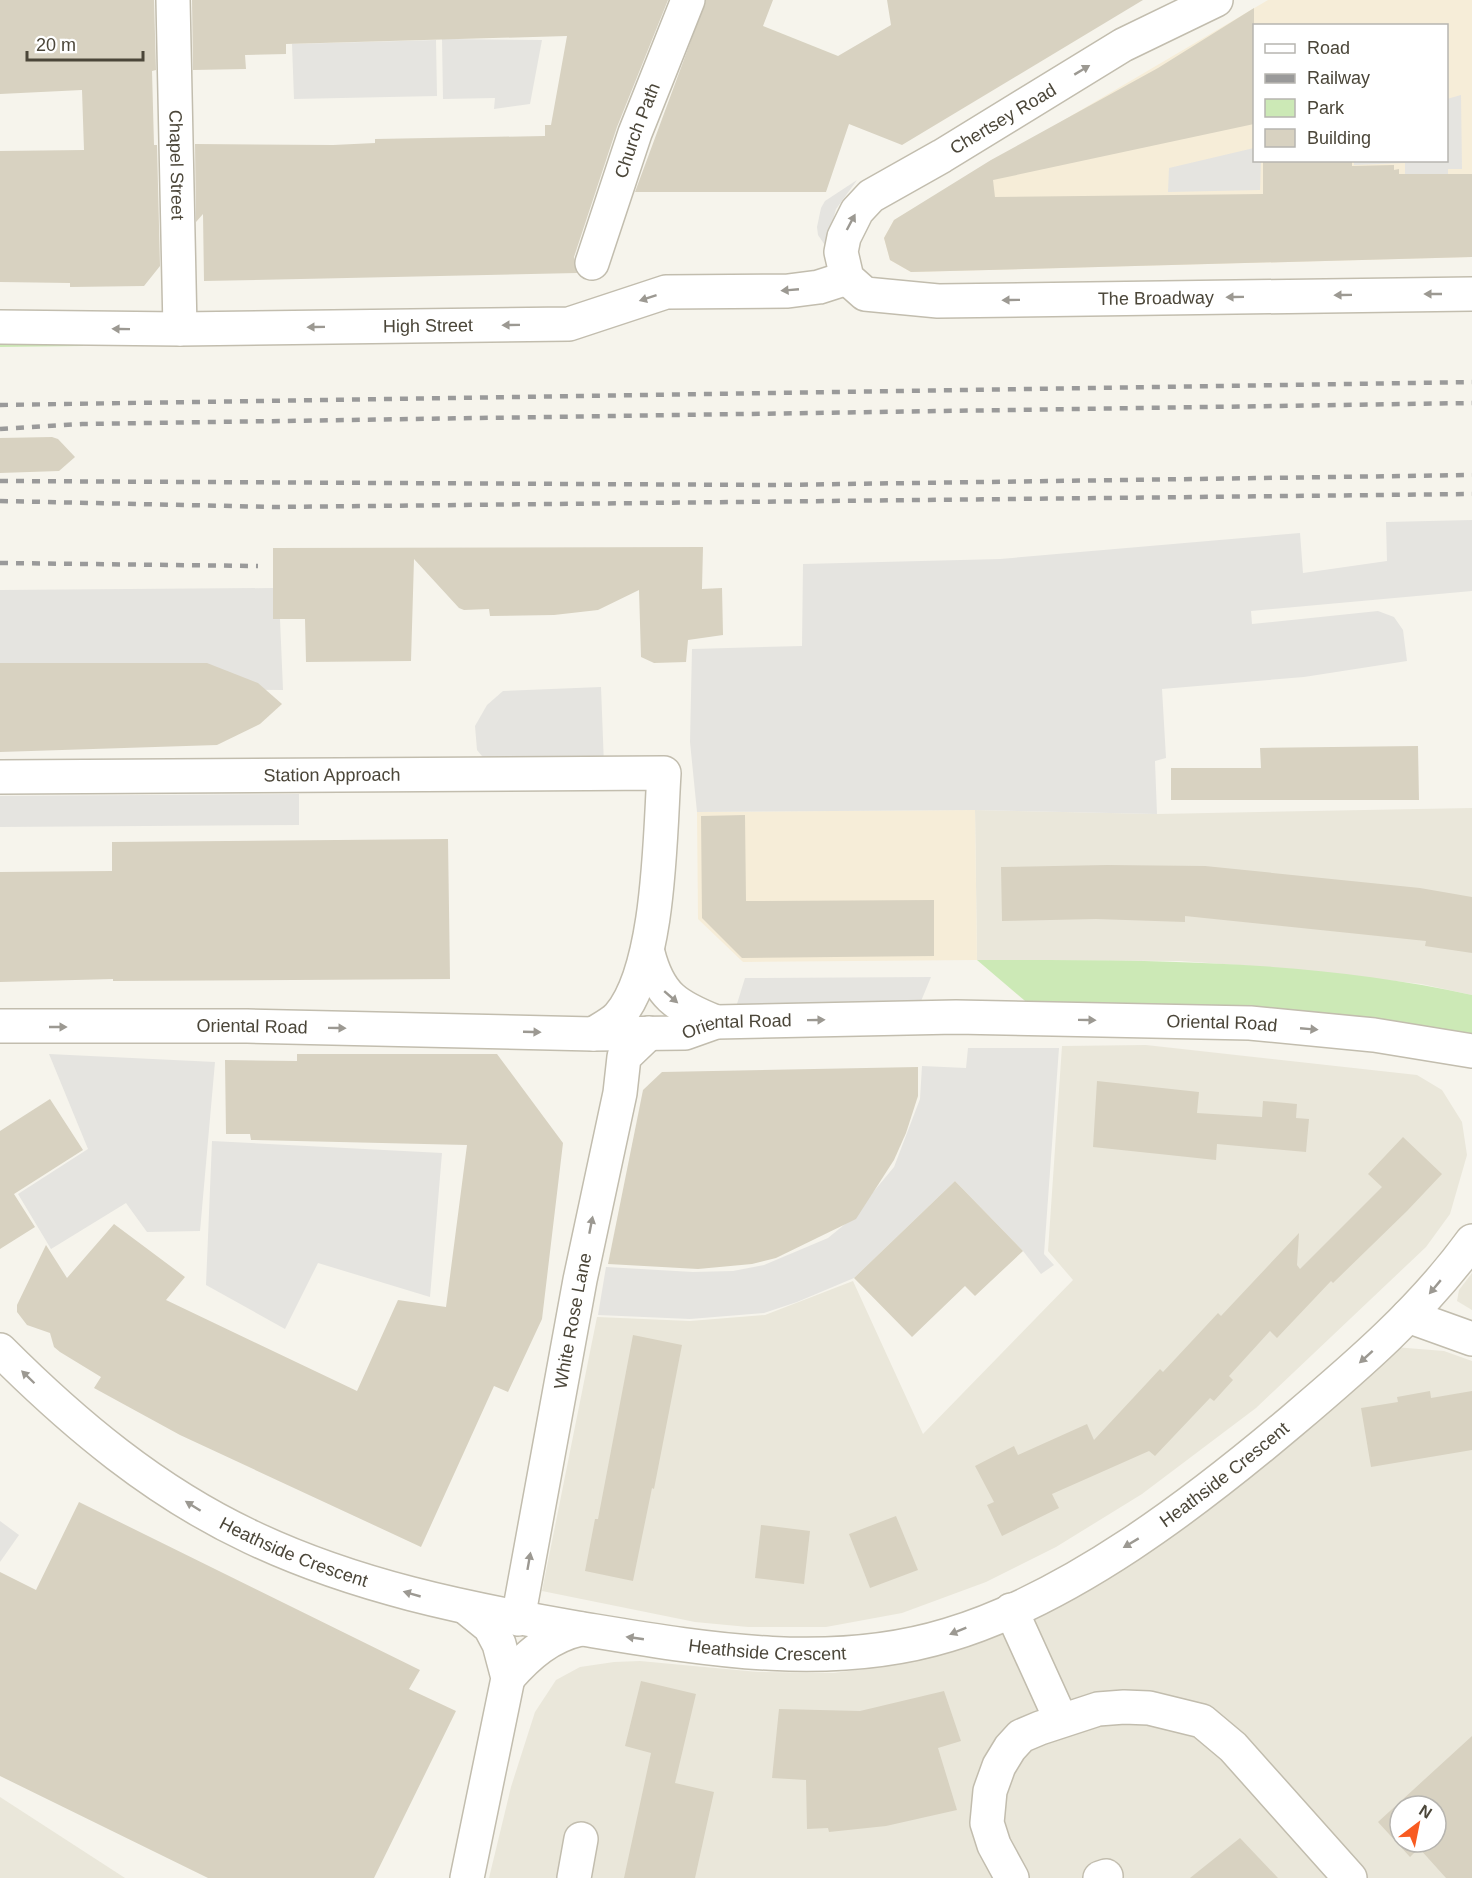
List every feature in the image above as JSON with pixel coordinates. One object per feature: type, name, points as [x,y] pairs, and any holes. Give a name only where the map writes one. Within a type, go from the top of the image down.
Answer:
[{"type":"street","name":"Chapel Street","points":[[173,0],[180,329]]},
{"type":"street","name":"Church Path","points":[[592,263],[635,133],[688,0]]},
{"type":"street","name":"Chertsey Road","points":[[847,278],[841,252],[844,237],[857,211],[871,196],[1123,45],[1216,0]]},
{"type":"street","name":"High Street","points":[[0,327],[180,329],[569,324],[666,292],[788,291],[819,287],[847,278]]},
{"type":"street","name":"The Broadway","points":[[847,278],[865,294],[938,301],[1472,294]]},
{"type":"street","name":"Station Approach","points":[[0,777],[664,773],[658,866],[648,953]]},
{"type":"street","points":[[648,953],[654,976],[661,987],[690,1011],[716,1022]]},
{"type":"street","points":[[593,1035],[619,1017],[631,996],[648,953]]},
{"type":"street","name":"Oriental Road","points":[[0,1026],[257,1026],[593,1035],[685,1033],[716,1022],[956,1017],[1250,1023],[1374,1035],[1462,1049]]},
{"type":"street","name":"White Rose Lane","points":[[518,1619],[582,1269],[620,1093],[624,1057],[649,1033]]},
{"type":"street","points":[[1462,1049],[1463,1066],[1472,1076]]},
{"type":"street","name":"Heathside Crescent","points":[[0,1350],[76,1423],[142,1474],[203,1512],[246,1535],[325,1567],[469,1610],[581,1629],[746,1652],[817,1654],[861,1652],[948,1635],[1011,1610],[1063,1584],[1155,1529],[1215,1485],[1371,1353],[1408,1316],[1472,1241]]},
{"type":"street","points":[[1408,1316],[1472,1339]]},
{"type":"street","points":[[468,1878],[508,1678],[499,1644],[490,1627],[469,1610]]},
{"type":"street","points":[[1011,1610],[1061,1720]]},
{"type":"street","points":[[508,1678],[539,1647],[562,1633],[581,1629]]},
{"type":"street","points":[[1012,1878],[994,1845],[987,1823],[990,1791],[999,1766],[1021,1736],[1061,1720],[1098,1709],[1124,1707],[1149,1708],[1202,1721],[1233,1747],[1350,1878]]},
{"type":"street","points":[[574,1878],[581,1839]]},
{"type":"shaded area","points":[[1268,0],[1472,0],[1472,257],[911,272],[890,260],[884,238],[894,220]]},
{"type":"shaded area","points":[[442,39],[542,40],[530,104],[494,109],[495,98],[443,99]]},
{"type":"shaded area","points":[[436,40],[437,96],[294,99],[292,44]]},
{"type":"shaded area","points":[[1461,95],[1462,169],[1448,169],[1448,192],[1405,194],[1405,163],[1354,165],[1354,162],[1448,162],[1448,99]]},
{"type":"shaded area","points":[[1253,148],[1253,162],[1261,162],[1260,190],[1168,192],[1169,168]]},
{"type":"shaded area","points":[[857,180],[836,209],[832,224],[831,254],[818,235],[817,227],[821,208],[825,201]]},
{"type":"shaded area","points":[[1472,520],[1472,591],[1251,611],[1252,624],[1378,611],[1394,617],[1403,630],[1407,661],[1304,677],[1162,689],[1166,758],[1155,761],[1157,814],[975,810],[697,812],[690,742],[692,649],[802,646],[803,564],[1000,559],[1300,533],[1303,573],[1387,561],[1386,522]]},
{"type":"shaded area","points":[[273,588],[280,619],[283,690],[0,687],[0,590]]},
{"type":"shaded area","points":[[601,687],[604,765],[486,761],[477,750],[475,726],[487,705],[503,691]]},
{"type":"shaded area","points":[[299,794],[299,825],[0,827],[0,796]]},
{"type":"shaded area","points":[[1472,808],[1472,995],[1421,984],[1292,969],[1180,961],[977,960],[975,810],[1157,814]]},
{"type":"shaded area","points":[[975,810],[977,960],[743,962],[698,919],[697,812]]},
{"type":"shaded area","points":[[931,977],[919,1006],[736,1007],[745,978]]},
{"type":"shaded area","points":[[1146,1045],[1417,1075],[1442,1090],[1462,1122],[1467,1155],[1450,1214],[1426,1247],[1256,1408],[1142,1494],[1056,1547],[986,1582],[902,1613],[826,1627],[748,1627],[695,1622],[542,1591],[597,1317],[690,1321],[765,1315],[853,1281],[923,1434],[1073,1280],[1048,1251],[1062,1046]]},
{"type":"shaded area","points":[[968,1048],[1059,1048],[1044,1254],[1054,1265],[1041,1274],[1023,1251],[955,1181],[854,1278],[797,1302],[764,1313],[690,1319],[598,1315],[606,1267],[693,1272],[733,1271],[764,1265],[828,1238],[850,1220],[894,1167],[920,1099],[922,1066],[966,1068]]},
{"type":"shaded area","points":[[49,1054],[215,1062],[200,1231],[147,1232],[126,1203],[51,1249],[18,1194],[88,1149]]},
{"type":"shaded area","points":[[212,1141],[442,1153],[430,1297],[318,1263],[285,1329],[206,1285]]},
{"type":"shaded area","points":[[1472,1273],[1472,1310],[1457,1301],[1459,1290]]},
{"type":"shaded area","points":[[1394,1347],[1444,1351],[1472,1361],[1472,1878],[489,1878],[511,1787],[535,1712],[556,1680],[580,1667],[640,1661],[758,1672],[834,1673],[892,1665],[940,1653]]},
{"type":"shaded area","points":[[0,1521],[19,1535],[0,1562]]},
{"type":"shaded area","points":[[0,1797],[125,1878],[0,1878]]},
{"type":"green space","points":[[0,338],[83,341],[83,346],[0,347]]},
{"type":"green space","points":[[977,960],[1102,960],[1226,964],[1350,974],[1411,983],[1472,995],[1472,1038],[1031,1006]]},
{"type":"building","points":[[0,0],[154,0],[156,70],[152,71],[154,145],[157,145],[160,266],[144,286],[70,287],[70,283],[0,282],[0,151],[84,150],[82,90],[0,94]]},
{"type":"building","points":[[192,0],[668,0],[617,127],[574,257],[577,273],[204,281],[203,214],[196,222],[195,144],[333,145],[375,143],[375,139],[545,136],[545,125],[551,125],[567,36],[286,44],[286,54],[245,55],[246,69],[193,70]]},
{"type":"building","points":[[706,0],[773,0],[763,26],[838,56],[891,25],[887,0],[1143,0],[902,145],[849,124],[826,192],[635,192]]},
{"type":"building","points":[[1254,8],[1253,124],[993,180],[995,197],[1263,194],[1263,162],[1352,162],[1352,166],[1394,165],[1394,170],[1399,169],[1399,174],[1472,174],[1472,257],[911,272],[890,260],[884,238],[894,220],[991,160],[1158,68]]},
{"type":"building","points":[[52,437],[58,439],[75,457],[59,471],[0,473],[0,438]]},
{"type":"building","points":[[703,547],[702,589],[722,588],[723,635],[688,640],[686,662],[654,663],[641,657],[639,590],[598,610],[554,615],[490,616],[489,609],[464,610],[459,608],[414,559],[411,661],[306,662],[305,619],[273,619],[273,548]]},
{"type":"building","points":[[0,663],[207,663],[258,683],[282,704],[260,724],[217,745],[0,752]]},
{"type":"building","points":[[1418,746],[1419,800],[1171,800],[1171,768],[1261,768],[1260,748]]},
{"type":"building","points":[[745,815],[746,901],[934,900],[934,956],[742,958],[702,918],[701,816]]},
{"type":"building","points":[[448,839],[450,979],[113,981],[113,979],[0,982],[0,872],[112,871],[112,842]]},
{"type":"building","points":[[1205,866],[1420,888],[1472,897],[1472,953],[1425,946],[1426,941],[1185,916],[1185,922],[1096,919],[1002,921],[1001,867]]},
{"type":"building","points":[[297,1054],[497,1054],[563,1143],[542,1319],[508,1392],[494,1386],[421,1547],[180,1435],[94,1388],[101,1377],[60,1352],[54,1347],[50,1333],[27,1325],[17,1312],[17,1305],[46,1245],[67,1278],[114,1224],[185,1277],[166,1300],[357,1391],[398,1300],[446,1307],[467,1145],[251,1140],[250,1134],[226,1134],[225,1060],[297,1061]]},
{"type":"building","points":[[918,1067],[918,1096],[906,1133],[894,1160],[856,1219],[776,1258],[752,1264],[698,1269],[608,1264],[643,1090],[662,1072]]},
{"type":"building","points":[[1097,1081],[1199,1092],[1197,1113],[1262,1117],[1263,1101],[1297,1104],[1296,1118],[1309,1119],[1306,1152],[1217,1144],[1216,1160],[1093,1147]]},
{"type":"building","points":[[50,1099],[83,1150],[14,1194],[35,1227],[0,1249],[0,1131]]},
{"type":"building","points":[[1403,1137],[1442,1174],[1407,1211],[1333,1283],[1331,1281],[1277,1338],[1270,1331],[1229,1376],[1233,1380],[1214,1401],[1210,1398],[1155,1456],[1149,1451],[1052,1494],[1059,1508],[1002,1536],[987,1505],[994,1502],[975,1466],[1014,1446],[1018,1455],[1087,1424],[1094,1440],[1160,1369],[1163,1372],[1218,1313],[1221,1316],[1299,1233],[1297,1265],[1300,1269],[1382,1187],[1368,1174]]},
{"type":"building","points":[[955,1181],[1023,1251],[975,1296],[965,1286],[912,1337],[854,1278]]},
{"type":"building","points":[[633,1335],[682,1345],[654,1489],[652,1488],[633,1581],[585,1571],[595,1519],[598,1519]]},
{"type":"building","points":[[1430,1391],[1431,1398],[1472,1391],[1472,1450],[1371,1467],[1361,1408],[1398,1402],[1397,1397]]},
{"type":"building","points":[[79,1502],[420,1670],[409,1689],[456,1711],[374,1878],[208,1878],[0,1776],[0,1572],[36,1590]]},
{"type":"building","points":[[896,1516],[918,1570],[870,1588],[849,1534]]},
{"type":"building","points":[[761,1525],[810,1531],[804,1584],[755,1578]]},
{"type":"building","points":[[641,1681],[696,1694],[675,1783],[714,1792],[695,1878],[624,1878],[651,1753],[625,1746]]},
{"type":"building","points":[[944,1691],[961,1741],[938,1748],[957,1810],[886,1826],[829,1832],[828,1828],[807,1829],[806,1780],[772,1778],[779,1709],[860,1711]]},
{"type":"building","points":[[1472,1736],[1472,1878],[1446,1878],[1424,1854],[1448,1854],[1448,1794],[1409,1794]]},
{"type":"building","points":[[1388,1813],[1388,1833],[1378,1822]]},
{"type":"building","points":[[1240,1838],[1278,1878],[1190,1878]]},
{"type":"railway","points":[[0,405],[1472,382]]},
{"type":"railway","points":[[0,429],[82,424],[1472,403]]},
{"type":"railway","points":[[0,481],[774,485],[1472,475]]},
{"type":"railway","points":[[0,501],[276,507],[1472,494]]},
{"type":"railway","points":[[0,563],[258,566]]}]
